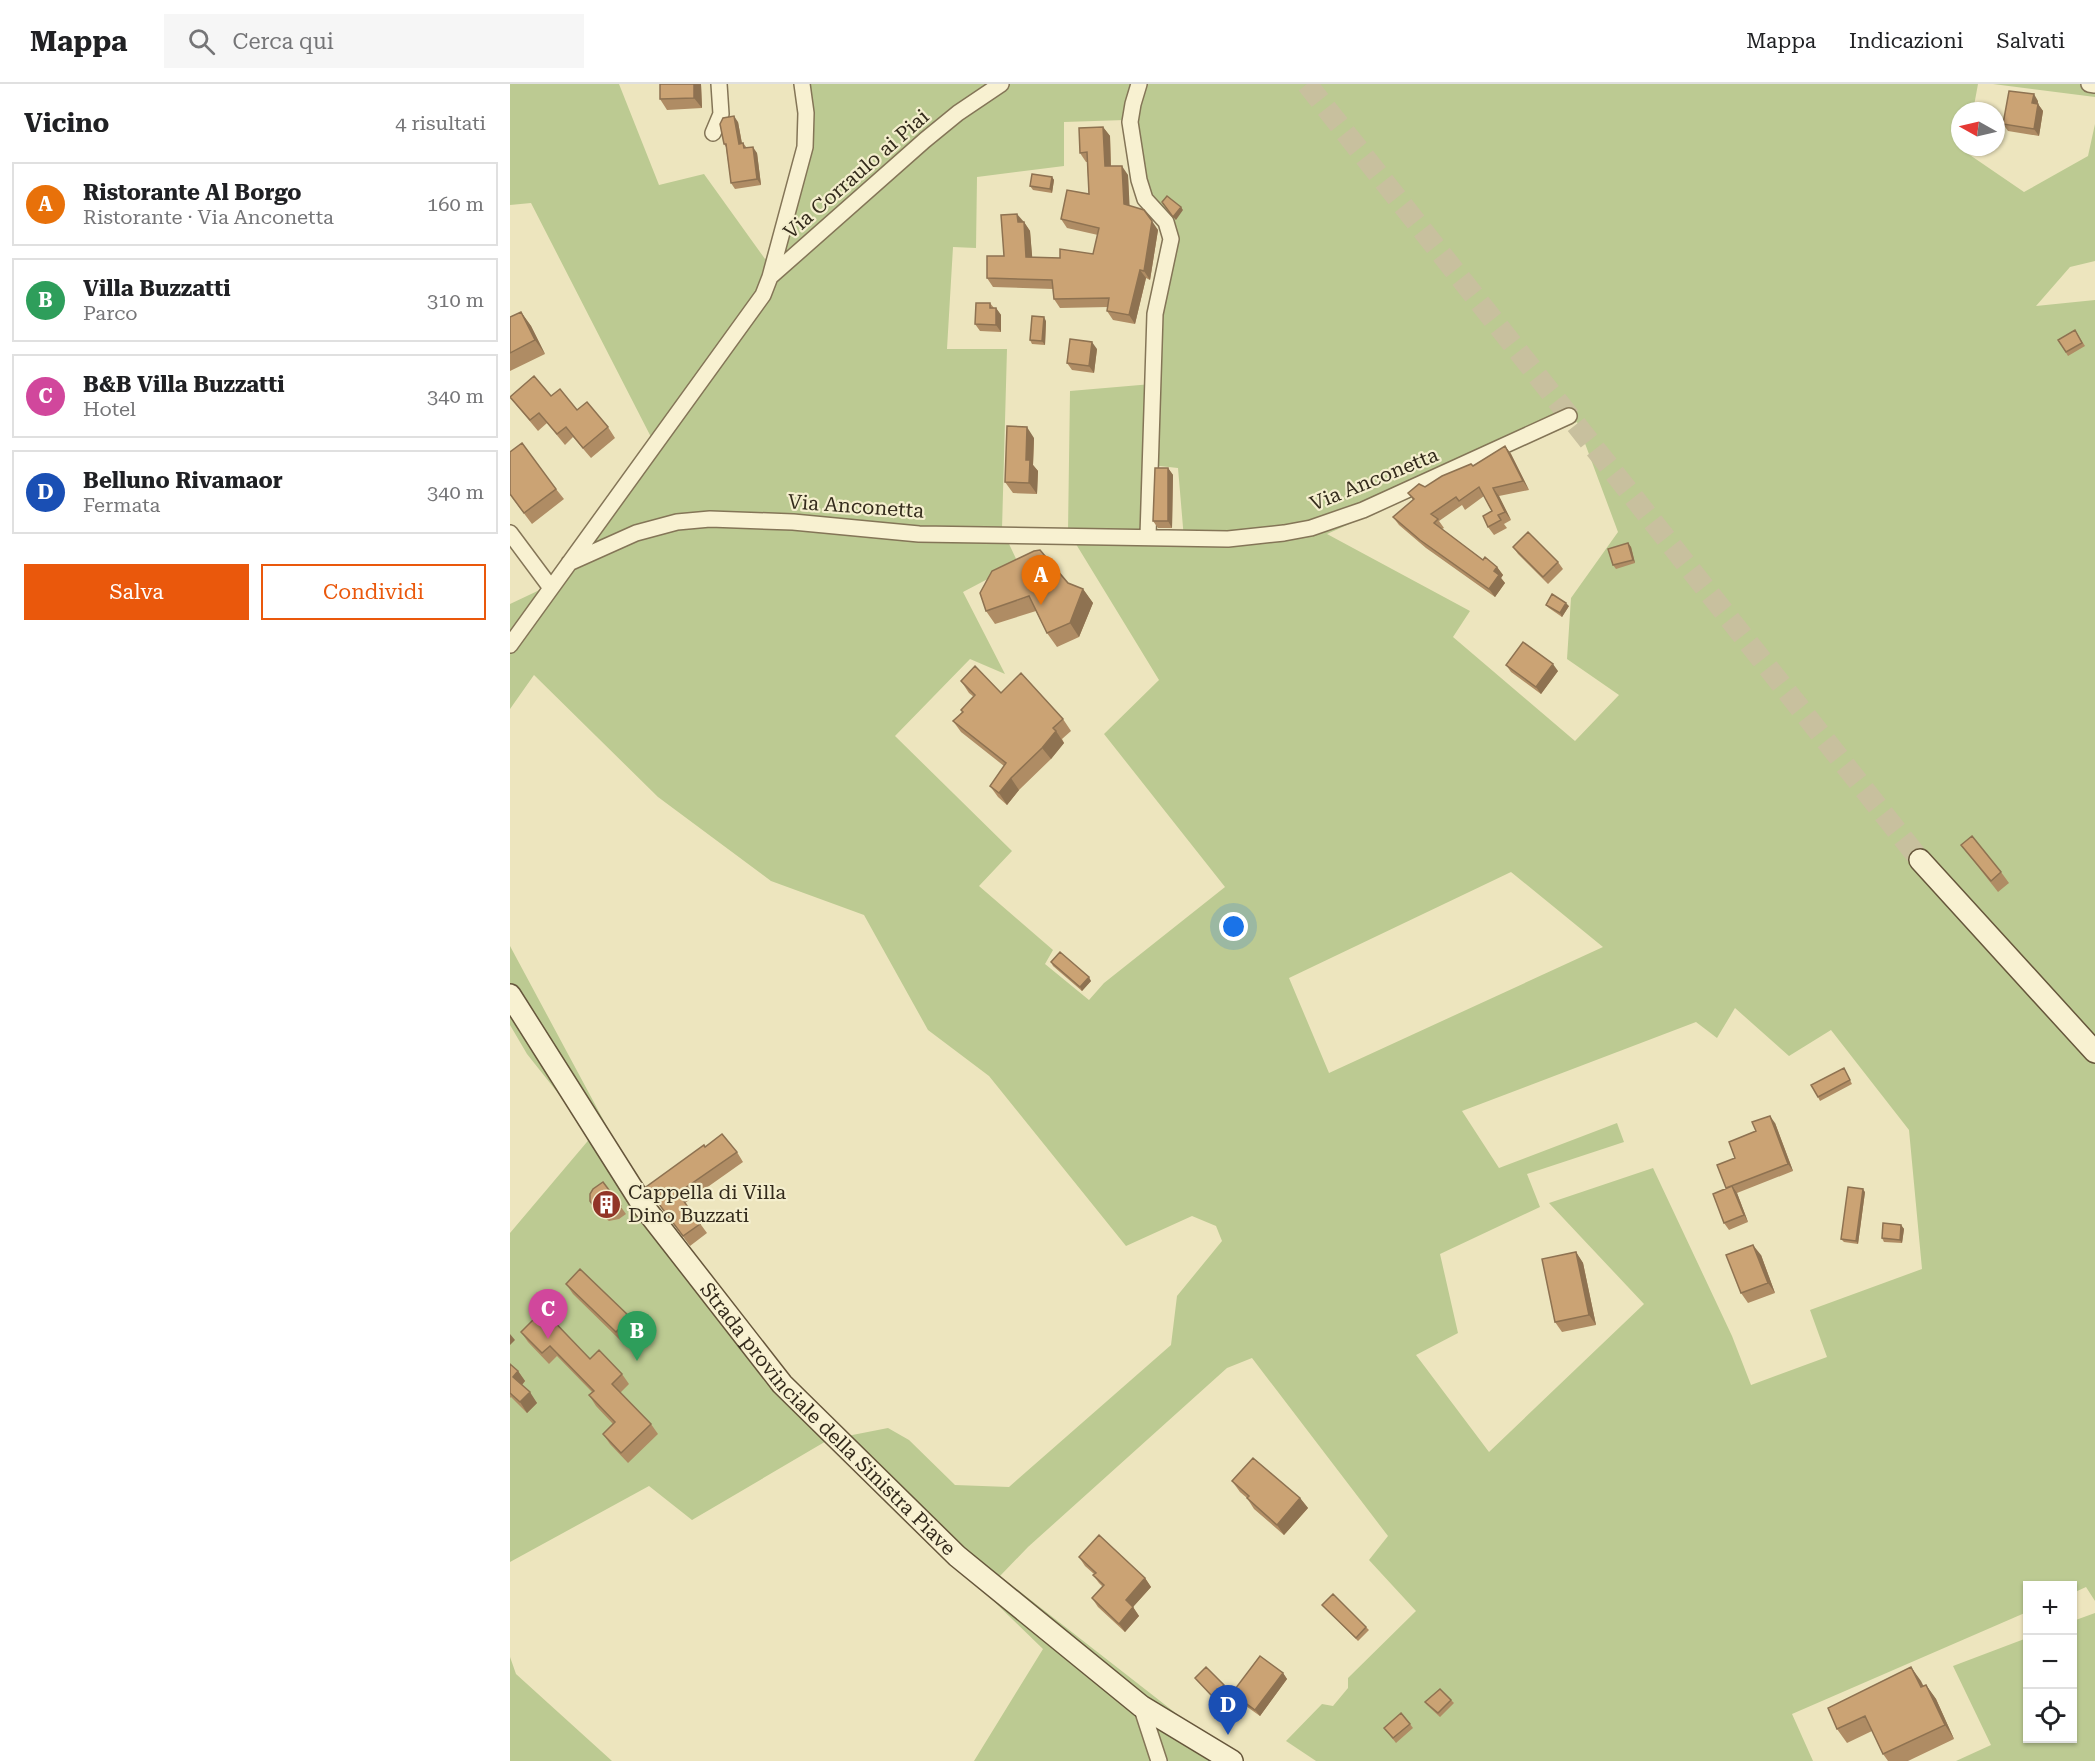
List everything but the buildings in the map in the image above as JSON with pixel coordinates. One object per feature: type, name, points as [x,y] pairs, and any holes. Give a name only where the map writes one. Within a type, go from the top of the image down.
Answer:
[{"type":"street","points":[[713,133],[721,114],[718,84]]},
{"type":"street","points":[[510,645],[763,295],[770,277],[805,147],[806,122],[802,84]]},
{"type":"street","name":"Via Corraulo ai Piai","points":[[770,277],[925,140],[958,113],[1001,84]]},
{"type":"street","points":[[1139,84],[1130,122],[1139,180],[1145,199],[1166,222],[1171,239],[1155,314],[1148,536]]},
{"type":"street","points":[[2089,84],[2095,85]]},
{"type":"street","name":"Via Anconetta","points":[[569,563],[636,533],[676,522],[710,519],[793,522],[919,534],[1148,536],[1209,539],[1284,533],[1327,523],[1373,506],[1569,416]]},
{"type":"street","points":[[510,533],[551,588]]},
{"type":"street","points":[[1920,860],[2095,1052]]},
{"type":"street","name":"Strada provinciale della Sinistra Piave","points":[[510,994],[644,1208],[782,1384],[957,1556],[1141,1706],[1232,1761]]},
{"type":"street","points":[[1141,1706],[1159,1761]]},
{"type":"green space","points":[[510,84],[619,84],[659,185],[704,174],[765,259],[783,248],[798,185],[801,84],[1978,84],[1975,102],[1951,102],[1951,156],[1971,156],[2024,192],[2088,156],[2095,124],[2095,261],[2070,267],[2036,306],[2095,300],[2095,1601],[2086,1587],[2077,1591],[2077,1581],[2023,1581],[2023,1614],[1792,1714],[1813,1761],[1316,1761],[1286,1741],[1322,1704],[1333,1706],[1348,1688],[1348,1678],[1416,1611],[1369,1560],[1388,1536],[1252,1358],[1227,1368],[1028,1547],[1000,1576],[1237,1761],[974,1761],[1043,1649],[828,1440],[692,1520],[649,1486],[510,1562],[510,1233],[592,1136],[527,1054],[510,1025],[510,946],[612,1136],[593,1136],[827,1440],[888,1428],[909,1440],[955,1485],[1009,1487],[1171,1345],[1177,1296],[1222,1241],[1216,1226],[1192,1216],[1126,1246],[989,1076],[928,1030],[864,915],[771,881],[658,797],[534,675],[510,709],[510,604],[546,587],[651,437],[531,203],[510,205]],"holes":[[[1125,120],[1166,241],[1152,384],[1070,391],[1068,531],[1159,680],[1104,734],[1225,887],[1104,983],[1089,1000],[1045,964],[1053,950],[979,886],[1012,851],[895,736],[970,659],[1005,674],[963,592],[1018,563],[1002,529],[1007,349],[947,349],[953,247],[976,248],[977,177],[1064,166],[1064,122]],[[1577,422],[1618,532],[1571,598],[1567,659],[1619,695],[1575,741],[1453,637],[1470,611],[1327,534]],[[1150,465],[1178,468],[1184,539],[1147,537]],[[1511,872],[1603,947],[1329,1073],[1289,978]],[[1735,1008],[1789,1056],[1831,1030],[1909,1130],[1922,1269],[1810,1310],[1827,1357],[1751,1385],[1732,1336],[1653,1168],[1549,1203],[1644,1304],[1489,1452],[1416,1355],[1458,1333],[1440,1254],[1540,1207],[1527,1174],[1624,1142],[1617,1123],[1499,1168],[1462,1111],[1696,1022],[1717,1038]]]},
{"type":"green space","points":[[1993,84],[2095,84],[2095,97]]},
{"type":"green space","points":[[2095,1613],[2095,1761],[1956,1761],[1991,1745],[1953,1666],[2023,1640],[2023,1743],[2077,1743],[2077,1620]]},
{"type":"green space","points":[[510,1657],[516,1674],[612,1761],[510,1761]]},
{"type":"tunnel","points":[[1307,84],[1920,860]]},
{"type":"place","name":"Ristorante Al Borgo","points":[[1041,605]]},
{"type":"place","name":"Cappella di Villa Dino Buzzati","points":[[607,1204]]},
{"type":"place","name":"B&B Villa Buzzatti","points":[[548,1339]]},
{"type":"place","name":"Villa Buzzatti","points":[[637,1361]]},
{"type":"place","name":"Belluno Rivamaor","points":[[1228,1735]]}]
